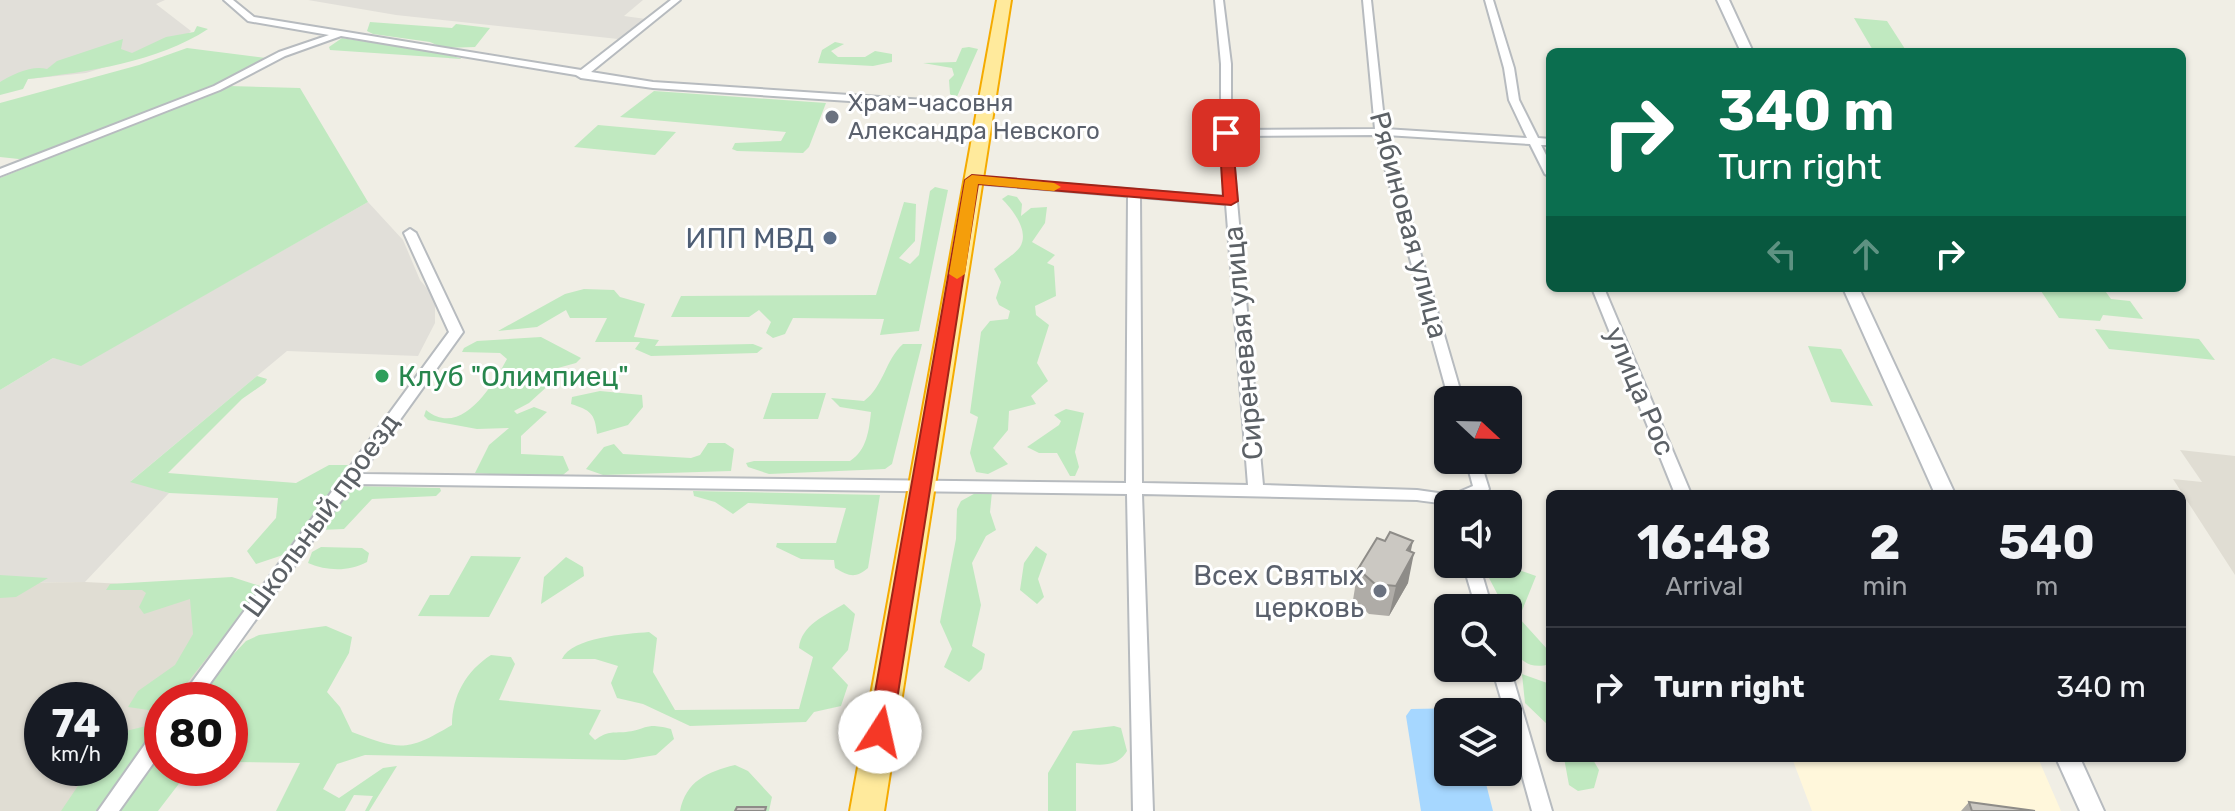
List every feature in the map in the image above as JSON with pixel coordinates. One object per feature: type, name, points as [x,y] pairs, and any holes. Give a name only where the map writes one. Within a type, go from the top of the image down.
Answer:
[{"type":"highway","points":[[867,811],[1004,0]]},
{"type":"street","points":[[228,0],[251,19],[581,75],[653,85],[986,107]]},
{"type":"street","points":[[581,75],[676,0]]},
{"type":"street","name":"Сиреневая улица","points":[[1219,0],[1226,64],[1226,133],[1231,201],[1256,490],[1417,495],[1434,498]]},
{"type":"street","name":"Рябиновая улица","points":[[1367,0],[1380,132],[1452,386]]},
{"type":"street","points":[[1489,0],[1509,68],[1514,100],[1546,164]]},
{"type":"street","points":[[1723,0],[1745,48]]},
{"type":"street","points":[[0,173],[217,88],[282,54],[341,33]]},
{"type":"street","points":[[1226,133],[1380,132],[1546,142]]},
{"type":"street","points":[[972,180],[1231,201]]},
{"type":"street","points":[[1134,194],[1134,489],[1143,811]]},
{"type":"street","name":"Школьный проезд","points":[[201,682],[456,332],[410,233]]},
{"type":"street","name":"улица Рос","points":[[1600,292],[1681,490]]},
{"type":"street","points":[[1853,292],[1943,490]]},
{"type":"street","points":[[348,479],[1256,490]]},
{"type":"street","points":[[1505,682],[1542,811]]},
{"type":"street","points":[[108,811],[144,761]]},
{"type":"street","points":[[2070,762],[2092,811]]},
{"type":"shaded area","points":[[0,0],[165,0],[156,4],[191,31],[177,45],[86,73],[0,82]]},
{"type":"shaded area","points":[[308,0],[643,0],[624,16],[646,19],[618,39],[396,15]]},
{"type":"shaded area","points":[[368,202],[403,240],[420,280],[435,298],[435,323],[418,356],[287,351],[131,481],[169,493],[85,582],[0,583],[0,390],[53,358],[81,365]]},
{"type":"shaded area","points":[[2180,450],[2235,456],[2235,575],[2186,499],[2186,490],[2180,490],[2173,479],[2202,482]]},
{"type":"shaded area","points":[[85,582],[262,591],[196,682],[144,682],[144,753],[128,775],[128,682],[24,682],[24,786],[120,786],[102,811],[0,811],[0,583]]},
{"type":"shaded area","points":[[1794,762],[2040,762],[2061,811],[1812,811]]},
{"type":"green space","points":[[1854,18],[1887,21],[1904,48],[1872,48]]},
{"type":"green space","points":[[370,22],[490,28],[475,47],[443,48],[430,42],[373,34],[367,31]]},
{"type":"green space","points":[[197,26],[208,29],[167,50],[98,69],[28,79],[23,89],[0,95],[0,82],[23,71],[47,69],[57,61],[123,39],[121,49],[132,53],[166,37],[194,32]]},
{"type":"green space","points":[[342,38],[463,59],[330,50],[329,47]]},
{"type":"green space","points":[[835,42],[844,44],[831,51],[838,57],[865,57],[875,51],[892,54],[892,62],[873,66],[818,63],[822,50]]},
{"type":"green space","points":[[187,48],[266,58],[208,89],[28,160],[0,157],[0,103],[139,65]]},
{"type":"green space","points":[[962,48],[978,49],[956,99],[950,94],[949,80],[954,75],[952,68],[923,63],[956,62]]},
{"type":"green space","points":[[229,86],[300,88],[368,202],[81,366],[53,358],[0,390],[0,178]]},
{"type":"green space","points":[[654,91],[826,103],[809,147],[803,153],[737,151],[732,149],[735,143],[781,141],[786,132],[620,117]]},
{"type":"green space","points":[[598,125],[676,132],[655,155],[574,147]]},
{"type":"green space","points":[[935,187],[948,190],[919,331],[880,335],[884,319],[793,318],[785,334],[773,338],[766,333],[771,322],[759,310],[749,317],[671,317],[681,296],[876,295],[904,202],[916,204],[915,241],[899,258],[910,264],[919,255],[930,191]]},
{"type":"green space","points":[[1008,195],[1017,197],[1022,204],[1021,216],[1031,208],[1047,207],[1045,223],[1032,242],[1055,255],[1047,263],[1054,266],[1056,296],[1035,306],[1036,315],[1049,325],[1037,363],[1048,381],[1031,396],[1036,404],[1009,411],[1008,430],[993,448],[1008,464],[988,474],[976,472],[970,453],[978,417],[970,413],[981,332],[990,321],[1008,319],[1010,311],[999,305],[996,298],[1001,282],[994,269],[1018,250],[1023,241],[1018,221],[1002,199]]},
{"type":"green space","points":[[584,289],[614,290],[620,297],[645,304],[634,337],[659,340],[655,346],[753,344],[763,348],[757,353],[651,356],[635,349],[640,342],[595,342],[607,318],[570,318],[566,310],[537,327],[498,331],[565,294]]},
{"type":"green space","points":[[2042,292],[2106,292],[2111,299],[2130,301],[2143,319],[2103,315],[2100,321],[2059,318]]},
{"type":"green space","points":[[2095,329],[2199,339],[2215,360],[2109,349]]},
{"type":"green space","points":[[541,337],[581,358],[576,363],[525,377],[517,384],[551,383],[529,403],[514,411],[517,414],[534,407],[547,412],[521,436],[521,454],[563,456],[569,470],[558,479],[475,473],[489,445],[509,428],[477,429],[428,420],[424,416],[426,410],[439,417],[451,418],[463,413],[484,394],[507,359],[500,353],[462,352],[464,348],[477,341]]},
{"type":"green space","points":[[903,344],[922,344],[892,464],[885,469],[769,474],[748,467],[746,463],[754,461],[850,461],[864,445],[871,412],[840,407],[831,398],[864,401],[876,388]]},
{"type":"green space","points":[[1808,346],[1841,349],[1873,406],[1831,402]]},
{"type":"green space","points":[[257,376],[267,379],[265,383],[242,399],[168,473],[296,483],[329,465],[350,465],[283,555],[256,564],[247,551],[276,518],[278,498],[169,493],[130,482]]},
{"type":"green space","points":[[600,391],[642,395],[643,407],[628,425],[597,434],[590,413],[571,404],[572,397]]},
{"type":"green space","points":[[772,393],[826,393],[818,419],[763,419]]},
{"type":"green space","points":[[1066,409],[1084,413],[1075,452],[1079,467],[1075,476],[1070,476],[1057,453],[1039,453],[1027,447],[1059,425],[1061,421],[1054,415]]},
{"type":"green space","points":[[708,443],[725,443],[734,449],[731,471],[603,475],[586,469],[604,447],[614,444],[623,454],[691,458],[700,455]]},
{"type":"green space","points":[[351,486],[440,488],[441,491],[436,496],[372,499],[344,529],[320,530],[337,499]]},
{"type":"green space","points":[[981,490],[992,492],[990,512],[996,530],[986,536],[972,563],[981,605],[972,646],[985,654],[982,669],[969,682],[944,667],[952,649],[940,622],[956,539],[957,509],[961,501]]},
{"type":"green space","points":[[693,491],[880,495],[868,568],[856,575],[848,574],[835,568],[834,560],[801,559],[776,547],[777,543],[836,543],[846,508],[748,503],[733,514],[715,502],[694,496]]},
{"type":"green space","points":[[1036,546],[1047,554],[1038,579],[1044,597],[1037,604],[1020,590],[1024,563]]},
{"type":"green space","points":[[321,547],[362,548],[369,553],[367,562],[338,569],[308,563],[312,552]]},
{"type":"green space","points":[[471,556],[521,557],[489,617],[418,616],[430,595],[449,595]]},
{"type":"green space","points":[[566,557],[583,567],[584,576],[541,604],[544,577]]},
{"type":"green space","points":[[1522,571],[1536,576],[1522,611],[1522,594],[1497,594],[1489,578],[1522,578]]},
{"type":"green space","points":[[0,575],[48,578],[16,597],[0,598]]},
{"type":"green space","points":[[232,577],[263,587],[187,682],[151,682],[175,665],[193,634],[190,599],[144,614],[139,607],[146,593],[142,590],[106,590],[110,584]]},
{"type":"green space","points":[[844,604],[855,614],[848,650],[832,668],[848,685],[841,706],[814,712],[806,722],[690,726],[643,704],[617,698],[611,683],[618,666],[595,659],[562,659],[588,641],[649,632],[657,638],[653,672],[675,710],[799,709],[813,657],[799,648],[804,633]]},
{"type":"green space","points":[[1522,621],[1546,648],[1546,665],[1528,664],[1522,660]]},
{"type":"green space","points":[[326,626],[352,637],[349,653],[327,692],[340,707],[352,732],[382,743],[414,744],[452,725],[462,685],[474,669],[491,655],[511,657],[515,664],[499,700],[601,710],[589,734],[595,740],[607,734],[651,726],[671,729],[674,739],[656,755],[625,760],[365,755],[337,764],[323,789],[339,798],[383,768],[397,766],[369,811],[365,811],[373,796],[354,795],[345,811],[276,811],[300,763],[248,762],[248,682],[208,682],[246,641],[259,635]]},
{"type":"green space","points":[[1522,674],[1546,683],[1546,723],[1525,703]]},
{"type":"green space","points":[[144,687],[144,709],[128,707]]},
{"type":"green space","points":[[144,726],[144,786],[177,786],[158,811],[61,811],[78,786],[128,786],[128,730]]},
{"type":"green space","points":[[1114,726],[1121,728],[1127,751],[1111,763],[1076,763],[1076,811],[1048,811],[1048,773],[1073,731]]},
{"type":"green space","points":[[1565,762],[1594,762],[1599,770],[1594,788],[1578,791],[1569,785]]},
{"type":"green space","points":[[735,765],[748,771],[772,797],[769,811],[680,811],[687,792],[699,779]]},
{"type":"water","points":[[1411,709],[1434,709],[1434,786],[1487,786],[1493,811],[1421,811],[1406,716]]},
{"type":"building","points":[[1390,532],[1413,541],[1407,550],[1414,553],[1396,586],[1375,584],[1358,569],[1377,538],[1385,541]]},
{"type":"building","points":[[1969,802],[2035,811],[1972,811]]},
{"type":"building","points":[[737,807],[766,807],[765,811],[735,811]]},
{"type":"slow traffic","points":[[957,274],[972,180],[1054,187]]},
{"type":"place","name":"Храм-часовня Александра Невского","points":[[832,117]]},
{"type":"place","name":"ИПП МВД","points":[[830,238]]},
{"type":"place","name":"Клуб \"Олимпиец\"","points":[[382,376]]},
{"type":"place","name":"Всех Святых церковь","points":[[1380,591]]},
{"type":"route","points":[[880,732],[972,180],[1231,201],[1226,133]]}]
